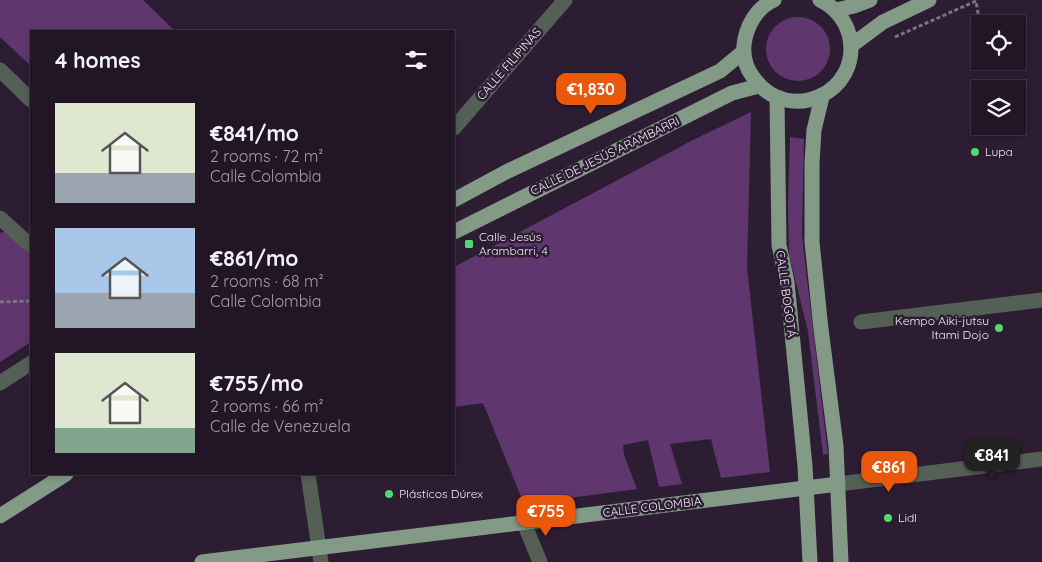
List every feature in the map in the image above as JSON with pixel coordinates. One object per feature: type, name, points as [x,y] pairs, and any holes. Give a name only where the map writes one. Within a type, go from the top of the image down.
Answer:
[{"type":"main road","points":[[772,0],[756,14],[746,32],[743,52],[748,70],[759,86],[777,98],[799,103],[822,97],[838,84],[849,66],[852,45],[847,26],[836,10],[820,0]]},
{"type":"main road","points":[[836,10],[870,0]]},
{"type":"main road","points":[[852,45],[883,22],[929,0]]},
{"type":"main road","points":[[456,196],[720,71],[743,52]]},
{"type":"main road","name":"CALLE DE JESÚS ARAMBARRI","points":[[455,232],[732,93],[759,86]]},
{"type":"main road","points":[[822,97],[814,130],[812,242],[836,446],[841,562]]},
{"type":"main road","name":"CALLE BOGOTÁ","points":[[777,98],[779,245],[787,282],[805,466],[810,562]]},
{"type":"main road","points":[[0,516],[64,475]]},
{"type":"main road","name":"CALLE COLOMBIA","points":[[202,562],[320,555],[524,523],[838,484]]},
{"type":"street","name":"CALLE FILIPINAS","points":[[455,127],[565,0]]},
{"type":"street","points":[[2,75],[30,99]]},
{"type":"street","points":[[0,218],[30,245]]},
{"type":"street","points":[[861,322],[1042,300]]},
{"type":"street","points":[[0,383],[30,364]]},
{"type":"street","name":"CALLE COLOMBIA","points":[[838,484],[1042,459]]},
{"type":"street","points":[[308,475],[320,555]]},
{"type":"street","points":[[524,523],[540,562]]},
{"type":"path","points":[[890,36],[892,39],[976,1],[978,15]]},
{"type":"path","points":[[0,302],[30,301]]},
{"type":"shaded area","points":[[0,0],[143,0],[174,30],[30,30],[30,65],[0,37]]},
{"type":"shaded area","points":[[798,17],[816,22],[821,26],[825,31],[830,49],[825,67],[821,72],[816,76],[798,81],[780,76],[775,72],[771,67],[766,49],[771,31],[775,26],[780,22]]},
{"type":"shaded area","points":[[751,112],[747,268],[770,472],[721,478],[711,439],[670,444],[682,484],[659,487],[648,440],[623,445],[624,455],[637,489],[524,504],[483,403],[455,407],[455,266],[693,140]]},
{"type":"shaded area","points":[[790,137],[804,139],[802,233],[828,454],[823,455],[808,331],[789,255]]},
{"type":"shaded area","points":[[5,231],[30,255],[30,343],[0,362],[0,233]]},
{"type":"place","name":"Lupa","points":[[975,152]]},
{"type":"place","name":"Calle Jesús Arambarri, 4","points":[[469,244]]},
{"type":"place","name":"Kempo Aiki-jutsu Itami Dojo","points":[[999,328]]},
{"type":"place","name":"Plásticos Dúrex","points":[[389,494]]},
{"type":"place","name":"Lidl","points":[[888,518]]}]
